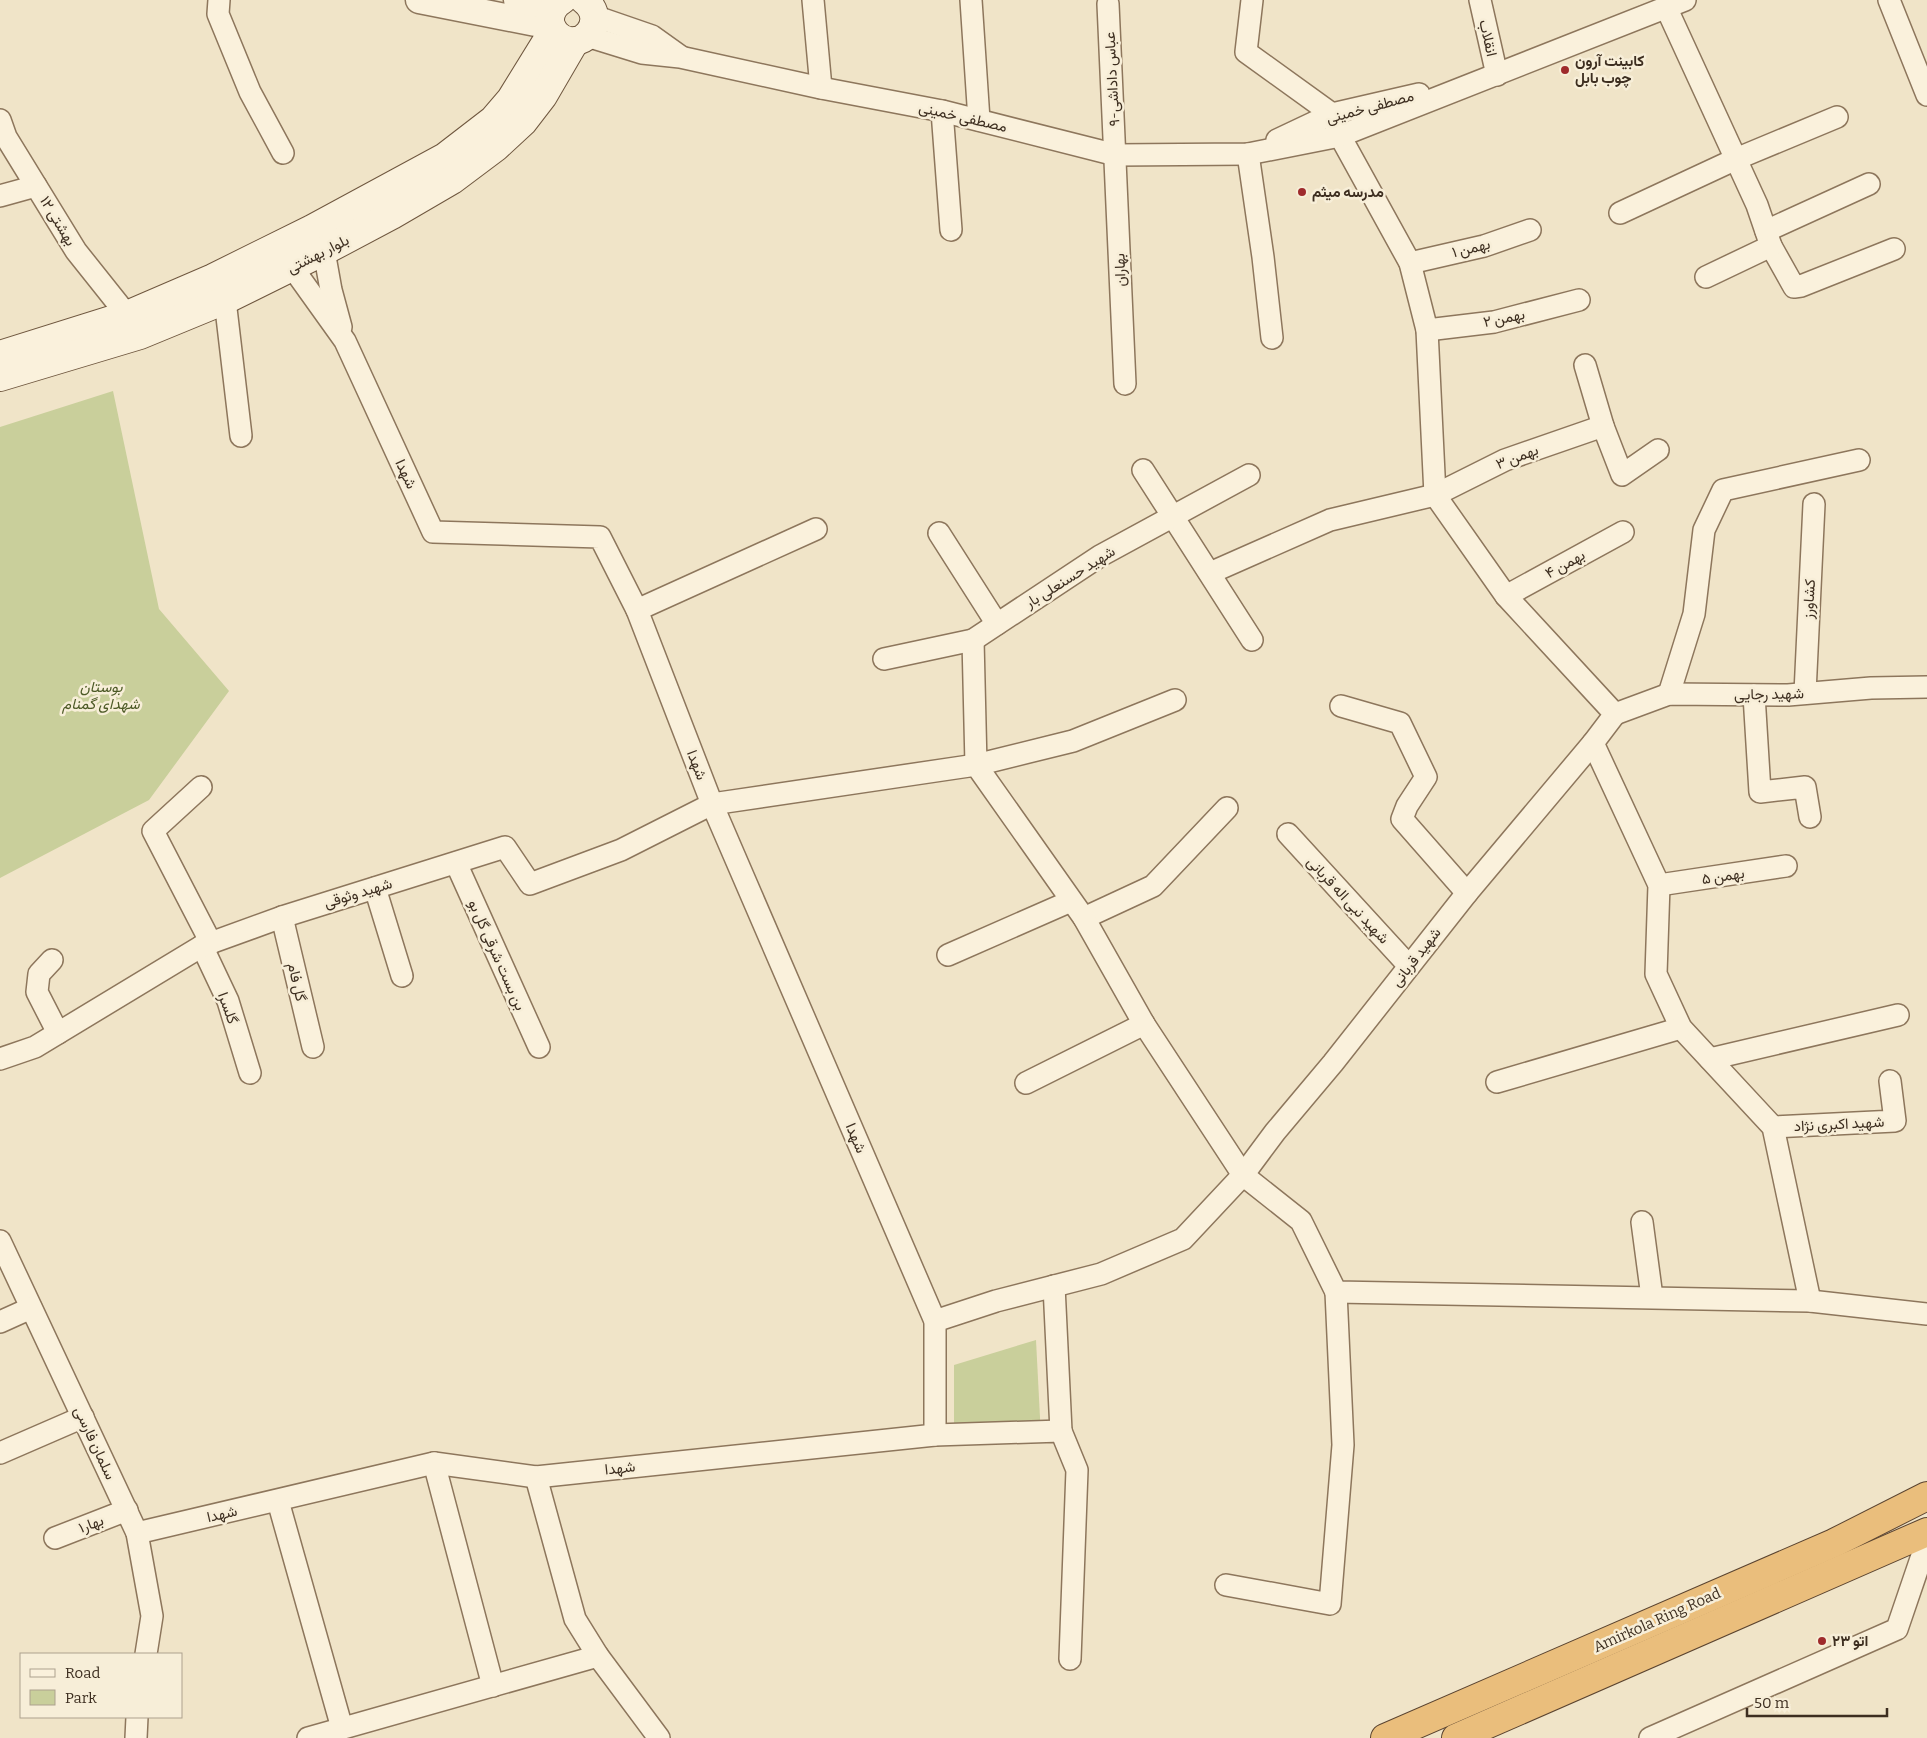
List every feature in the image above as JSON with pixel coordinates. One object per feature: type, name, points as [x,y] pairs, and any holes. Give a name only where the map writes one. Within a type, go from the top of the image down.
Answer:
[{"type":"highway","name":"Amirkola Ring Road","points":[[1385,1738],[1834,1543],[1927,1496]]},
{"type":"highway","name":"Amirkola Ring Road","points":[[1456,1738],[1927,1532]]},
{"type":"main road","name":"بلوار بهشتی","points":[[0,355],[134,325],[225,300],[286,256],[318,240],[392,216],[452,180],[496,147],[523,122],[542,96],[574,16]]},
{"type":"main road","name":"بلوار بهشتی","points":[[0,377],[134,325],[213,278],[286,256]]},
{"type":"street","points":[[219,0],[218,14],[250,92],[283,153]]},
{"type":"street","name":"مصطفی خمینی","points":[[419,0],[574,16]]},
{"type":"street","name":"مصطفی خمینی","points":[[517,0],[574,16],[642,53],[680,57],[821,88],[942,111],[1116,154],[1248,154],[1340,136],[1685,0]]},
{"type":"street","points":[[813,0],[821,88]]},
{"type":"street","points":[[971,0],[979,120]]},
{"type":"street","points":[[1252,0],[1246,52],[1332,114],[1340,136],[1410,263],[1427,330],[1435,495],[1506,596],[1615,714]]},
{"type":"street","name":"انقلاب","points":[[1480,0],[1497,75]]},
{"type":"street","points":[[1889,0],[1927,95]]},
{"type":"street","name":"عباس داداشی-۹","points":[[1108,4],[1116,154]]},
{"type":"street","points":[[1666,8],[1736,159],[1768,238],[1794,287],[1801,286],[1894,249]]},
{"type":"street","name":"مصطفی خمینی","points":[[1248,154],[1332,114],[1497,75]]},
{"type":"street","points":[[942,111],[951,230]]},
{"type":"street","points":[[1620,213],[1736,159],[1837,117]]},
{"type":"street","name":"بهشتی ۱۲","points":[[0,120],[6,137],[76,251],[134,325]]},
{"type":"street","name":"بهاران","points":[[1116,154],[1125,384]]},
{"type":"street","points":[[1248,154],[1264,257],[1272,338]]},
{"type":"street","points":[[1706,277],[1768,238],[1869,184]]},
{"type":"street","points":[[0,196],[36,186]]},
{"type":"street","name":"بهمن ۱","points":[[1410,263],[1484,246],[1530,230]]},
{"type":"street","points":[[318,240],[345,342]]},
{"type":"street","name":"شهدا","points":[[137,1533],[434,1463],[536,1477],[935,1435],[935,1321],[712,804],[637,610],[600,537],[433,532],[345,342],[286,256]]},
{"type":"street","points":[[225,300],[241,436]]},
{"type":"street","name":"بهمن ۲","points":[[1427,330],[1494,322],[1580,300]]},
{"type":"street","points":[[1585,365],[1603,426],[1622,475],[1658,450]]},
{"type":"street","name":"بهمن ۳","points":[[1210,573],[1330,520],[1435,495],[1505,460],[1603,426]]},
{"type":"street","points":[[1668,694],[1694,614],[1704,530],[1723,490],[1859,460]]},
{"type":"street","points":[[1143,470],[1252,640]]},
{"type":"street","name":"شهید حسنعلی بار","points":[[884,659],[973,640],[1100,556],[1249,475]]},
{"type":"street","name":"کشاورز","points":[[1804,693],[1814,504]]},
{"type":"street","points":[[637,610],[816,529]]},
{"type":"street","name":"بهمن ۴","points":[[1506,596],[1623,532]]},
{"type":"street","points":[[939,533],[997,624]]},
{"type":"street","points":[[973,640],[976,765],[1084,918],[1144,1024],[1244,1175],[1301,1221],[1336,1292],[1343,1445],[1330,1604],[1226,1585]]},
{"type":"street","name":"شهید رجایی","points":[[1615,714],[1668,694],[1754,695],[1871,688],[1927,687]]},
{"type":"street","points":[[1754,695],[1760,792],[1805,787],[1810,817]]},
{"type":"street","points":[[712,804],[976,765],[1073,741],[1175,700]]},
{"type":"street","points":[[1341,706],[1400,724],[1426,777],[1407,806],[1402,819],[1467,893]]},
{"type":"street","name":"شهید قربانی","points":[[935,1321],[996,1301],[1101,1274],[1183,1239],[1244,1175],[1275,1132],[1333,1063],[1408,966],[1615,714]]},
{"type":"street","points":[[1593,743],[1659,885],[1656,974],[1681,1028],[1773,1128],[1810,1301]]},
{"type":"street","name":"گلسرا","points":[[201,787],[153,830],[206,944],[228,1002],[250,1073]]},
{"type":"street","name":"شهید وثوقی","points":[[0,1059],[35,1047],[206,944],[282,917],[505,847],[530,884],[620,850],[712,804]]},
{"type":"street","points":[[1084,918],[1153,886],[1227,808]]},
{"type":"street","name":"شهید نبی اله قربانی","points":[[1288,834],[1408,966]]},
{"type":"street","name":"بن بست شرقی گل بو","points":[[456,863],[538,1047]]},
{"type":"street","name":"بهمن ۵","points":[[1659,885],[1786,866]]},
{"type":"street","points":[[375,888],[402,976]]},
{"type":"street","points":[[948,955],[1071,901]]},
{"type":"street","name":"گل فام","points":[[282,917],[313,1047]]},
{"type":"street","points":[[52,960],[39,974],[37,992],[58,1034]]},
{"type":"street","points":[[1710,1059],[1898,1015]]},
{"type":"street","points":[[1026,1083],[1144,1024]]},
{"type":"street","points":[[1497,1082],[1681,1028]]},
{"type":"street","name":"شهید اکبری نژاد","points":[[1773,1128],[1894,1121],[1890,1081]]},
{"type":"street","points":[[1642,1222],[1652,1297]]},
{"type":"street","name":"سلمان فارسی","points":[[0,1241],[137,1533],[152,1616],[146,1653]]},
{"type":"street","points":[[1054,1286],[1061,1431],[1077,1470],[1070,1659]]},
{"type":"street","points":[[1336,1292],[1810,1301],[1927,1314]]},
{"type":"street","points":[[0,1322],[32,1308]]},
{"type":"street","points":[[0,1454],[83,1416]]},
{"type":"street","points":[[935,1435],[1061,1431]]},
{"type":"street","points":[[434,1463],[493,1686]]},
{"type":"street","points":[[536,1477],[575,1619],[598,1656],[659,1738]]},
{"type":"street","points":[[278,1501],[342,1728]]},
{"type":"street","name":"بهار۱","points":[[55,1538],[127,1510]]},
{"type":"street","points":[[1650,1738],[1897,1630],[1927,1541]]},
{"type":"street","points":[[308,1738],[598,1656]]},
{"type":"green space","name":"بوستان شهدای گمنام","points":[[113,391],[159,609],[229,691],[149,800],[0,878],[0,427]]},
{"type":"green space","points":[[1036,1340],[1041,1437],[954,1435],[954,1365]]},
{"type":"place","name":"کابینت آرون چوب بابل","points":[[1565,70]]},
{"type":"place","name":"مدرسه میثم","points":[[1302,192]]},
{"type":"place","name":"اتو ۲۳","points":[[1822,1641]]}]
